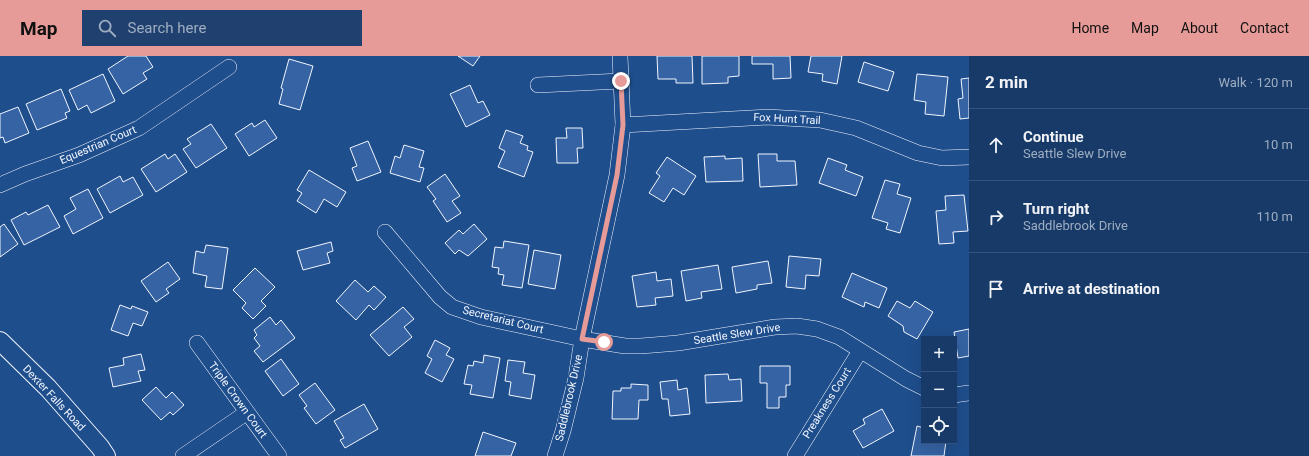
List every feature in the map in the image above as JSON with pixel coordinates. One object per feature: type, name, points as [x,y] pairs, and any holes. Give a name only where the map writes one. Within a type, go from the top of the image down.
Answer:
[{"type":"street","name":"Saddlebrook Drive","points":[[555,456],[563,431],[574,385],[582,339],[617,175],[623,125],[620,56]]},
{"type":"street","name":"Equestrian Court","points":[[0,185],[25,174],[79,155],[139,128],[229,67]]},
{"type":"street","points":[[538,85],[621,81]]},
{"type":"street","name":"Fox Hunt Trail","points":[[623,125],[767,117],[820,120],[856,128],[918,153],[942,158],[969,157]]},
{"type":"street","name":"Secretariat Court","points":[[385,232],[430,286],[452,307],[481,317],[582,339]]},
{"type":"street","name":"Seattle Slew Drive","points":[[582,339],[625,346],[641,346],[678,342],[775,327],[797,326],[817,329],[839,337],[906,379],[921,386]]},
{"type":"street","name":"Dexter Falls Road","points":[[0,342],[48,388],[100,447],[106,456]]},
{"type":"street","name":"Triple Crown Court","points":[[197,343],[279,456]]},
{"type":"street","name":"Preakness Court","points":[[795,456],[860,351]]},
{"type":"street","points":[[957,395],[969,393]]},
{"type":"street","points":[[183,456],[246,412]]},
{"type":"building","points":[[128,56],[146,56],[153,67],[143,73],[147,79],[123,94],[108,69]]},
{"type":"building","points":[[458,56],[480,56],[473,66]]},
{"type":"building","points":[[657,56],[692,56],[693,83],[676,83],[676,79],[658,79]]},
{"type":"building","points":[[702,56],[739,56],[739,76],[728,77],[728,83],[702,84]]},
{"type":"building","points":[[752,56],[790,56],[791,78],[773,79],[773,64],[752,64]]},
{"type":"building","points":[[811,56],[842,56],[837,84],[822,81],[823,74],[808,72]]},
{"type":"building","points":[[289,59],[313,66],[300,110],[279,104],[283,89],[281,88]]},
{"type":"building","points":[[864,62],[894,72],[888,91],[858,82]]},
{"type":"building","points":[[103,74],[115,101],[91,113],[87,105],[78,110],[69,90]]},
{"type":"building","points":[[917,74],[948,77],[944,116],[925,114],[926,102],[914,100]]},
{"type":"building","points":[[969,78],[969,118],[960,119],[958,99],[963,98],[961,79]]},
{"type":"building","points":[[470,85],[478,103],[483,101],[490,115],[466,127],[450,94]]},
{"type":"building","points":[[61,89],[70,111],[65,113],[67,118],[37,130],[26,104]]},
{"type":"building","points":[[18,107],[29,133],[5,143],[3,137],[0,138],[0,114]]},
{"type":"building","points":[[265,120],[277,138],[249,156],[235,134],[252,123],[254,127]]},
{"type":"building","points":[[211,124],[227,148],[196,168],[183,149],[191,144],[187,139]]},
{"type":"building","points":[[566,128],[582,128],[583,148],[577,148],[578,163],[557,163],[556,138],[567,138]]},
{"type":"building","points":[[506,130],[523,136],[520,143],[528,146],[527,150],[533,152],[524,177],[498,167],[505,151],[499,148]]},
{"type":"building","points":[[368,141],[381,172],[357,181],[352,168],[357,166],[350,148]]},
{"type":"building","points":[[404,145],[424,151],[419,167],[424,168],[420,182],[390,173],[395,156],[400,158]]},
{"type":"building","points":[[165,154],[168,159],[175,154],[187,172],[156,192],[141,169]]},
{"type":"building","points":[[758,154],[777,154],[777,161],[795,161],[797,185],[760,187]]},
{"type":"building","points":[[725,156],[725,159],[742,158],[743,181],[706,182],[704,157]]},
{"type":"building","points":[[667,157],[696,176],[684,195],[673,188],[664,202],[649,193],[660,176],[656,173]]},
{"type":"building","points":[[828,158],[847,165],[845,170],[863,177],[856,196],[819,183]]},
{"type":"building","points":[[309,170],[346,192],[337,207],[324,199],[316,213],[297,201],[302,193],[297,190]]},
{"type":"building","points":[[445,174],[460,196],[452,201],[461,213],[447,222],[433,201],[436,199],[427,187]]},
{"type":"building","points":[[120,176],[123,182],[133,177],[143,195],[110,213],[97,189]]},
{"type":"building","points":[[885,180],[900,184],[897,194],[911,198],[900,233],[886,229],[888,223],[872,218]]},
{"type":"building","points":[[88,189],[103,218],[73,234],[64,216],[76,209],[70,198]]},
{"type":"building","points":[[964,195],[968,231],[953,232],[954,243],[939,244],[936,211],[946,210],[945,196]]},
{"type":"building","points":[[48,205],[60,227],[24,245],[11,220],[26,212],[28,215]]},
{"type":"building","points":[[4,224],[18,244],[0,257],[0,227]]},
{"type":"building","points":[[474,224],[487,239],[468,256],[459,250],[455,254],[445,243],[459,230],[463,234]]},
{"type":"building","points":[[504,241],[529,245],[522,288],[502,285],[504,275],[498,274],[499,268],[492,267],[495,247],[503,248]]},
{"type":"building","points":[[331,242],[333,251],[327,253],[330,263],[303,270],[297,251]]},
{"type":"building","points":[[206,245],[228,248],[222,289],[205,287],[207,276],[193,273],[196,251],[204,253]]},
{"type":"building","points":[[534,250],[561,255],[555,289],[528,284]]},
{"type":"building","points":[[789,256],[821,259],[819,276],[806,275],[805,289],[786,287]]},
{"type":"building","points":[[768,261],[772,283],[757,285],[757,289],[736,293],[732,267]]},
{"type":"building","points":[[168,262],[180,279],[166,289],[169,293],[156,302],[141,281]]},
{"type":"building","points":[[718,265],[722,289],[701,292],[702,298],[686,301],[681,271]]},
{"type":"building","points":[[255,268],[275,287],[261,301],[266,306],[253,319],[242,308],[246,303],[233,290]]},
{"type":"building","points":[[656,272],[657,281],[671,279],[673,296],[655,298],[656,305],[637,307],[632,276]]},
{"type":"building","points":[[852,273],[887,288],[879,308],[865,302],[864,307],[842,297]]},
{"type":"building","points":[[355,280],[368,292],[374,286],[386,297],[374,310],[369,305],[356,320],[336,301]]},
{"type":"building","points":[[897,301],[910,308],[915,301],[933,312],[917,339],[904,332],[903,326],[888,316]]},
{"type":"building","points":[[120,305],[131,309],[132,306],[148,312],[142,326],[133,323],[128,336],[111,330]]},
{"type":"building","points":[[403,307],[414,319],[404,327],[412,337],[389,356],[370,335]]},
{"type":"building","points":[[270,317],[276,325],[281,320],[295,338],[263,362],[254,351],[260,346],[254,338],[257,335],[254,330]]},
{"type":"building","points":[[969,329],[969,356],[958,358],[957,336],[955,336],[954,332]]},
{"type":"building","points":[[435,340],[450,348],[446,355],[454,359],[442,382],[425,373],[432,359],[427,356]]},
{"type":"building","points":[[141,354],[145,370],[138,371],[141,381],[113,387],[109,368],[124,365],[123,358]]},
{"type":"building","points":[[484,355],[500,358],[493,398],[470,394],[472,385],[464,384],[468,365],[473,366],[474,361],[483,363]]},
{"type":"building","points":[[281,359],[299,384],[283,396],[265,371]]},
{"type":"building","points":[[508,360],[525,362],[523,373],[535,375],[531,399],[509,395],[511,382],[505,381]]},
{"type":"building","points":[[760,366],[790,366],[790,385],[786,385],[786,397],[779,397],[779,408],[767,408],[767,383],[760,383]]},
{"type":"building","points":[[728,374],[729,380],[741,379],[742,401],[706,403],[705,375]]},
{"type":"building","points":[[677,380],[678,390],[687,388],[690,414],[670,416],[668,399],[662,399],[660,382]]},
{"type":"building","points":[[315,383],[335,410],[316,424],[304,408],[307,406],[299,395]]},
{"type":"building","points":[[631,384],[648,385],[648,400],[639,400],[638,419],[612,419],[613,391],[621,391],[621,388],[631,388]]},
{"type":"building","points":[[156,387],[166,398],[172,392],[184,405],[173,415],[170,412],[161,420],[142,400]]},
{"type":"building","points":[[364,404],[378,429],[345,448],[340,440],[344,438],[334,421]]},
{"type":"building","points":[[882,409],[894,431],[863,448],[853,431],[865,424],[863,419]]},
{"type":"building","points":[[917,426],[921,427],[921,444],[946,444],[944,456],[911,456]]},
{"type":"building","points":[[483,432],[516,443],[511,456],[475,456]]},
{"type":"route","points":[[604,342],[582,339],[617,175],[623,125],[621,81]]}]
